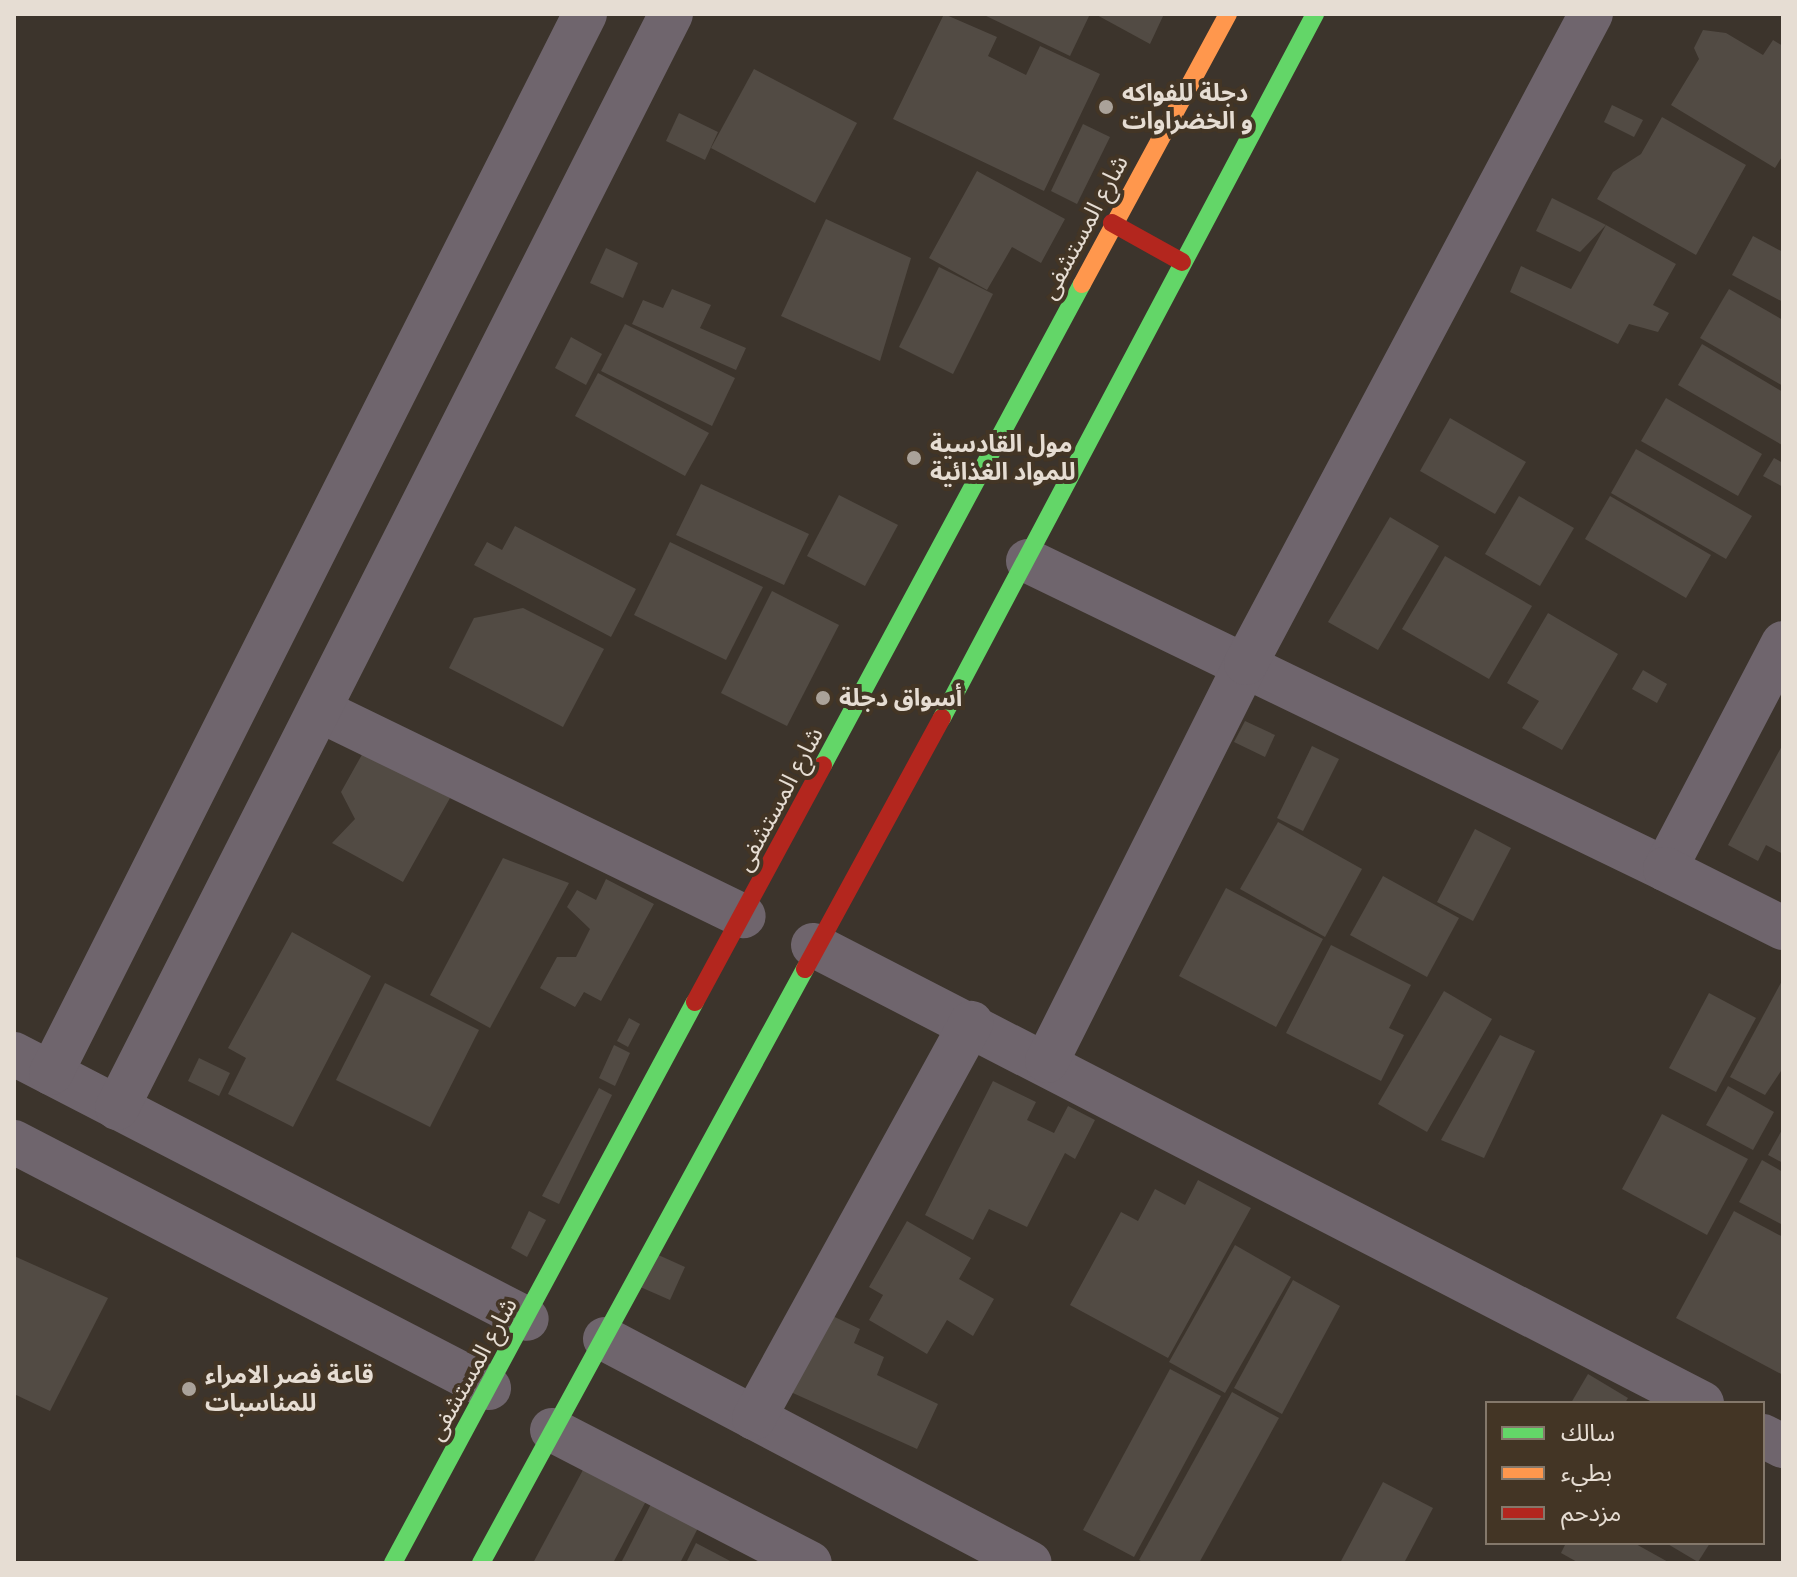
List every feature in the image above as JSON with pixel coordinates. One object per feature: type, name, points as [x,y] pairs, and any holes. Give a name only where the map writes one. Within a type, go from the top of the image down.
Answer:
[{"type":"street","points":[[527,1319],[32,1063],[585,14]]},
{"type":"street","points":[[117,1108],[671,14]]},
{"type":"street","name":"شارع المستشفى","points":[[393,1563],[744,916],[1112,223],[1228,14]]},
{"type":"street","points":[[481,1563],[605,1339],[813,945],[1028,561],[1182,262],[1315,14]]},
{"type":"street","points":[[1047,1061],[1246,663],[1591,14]]},
{"type":"street","points":[[1112,223],[1182,262]]},
{"type":"street","points":[[1028,561],[1246,663],[1783,928]]},
{"type":"street","points":[[1665,869],[1783,643]]},
{"type":"street","points":[[319,710],[744,916]]},
{"type":"street","points":[[813,945],[1047,1061],[1698,1401]]},
{"type":"street","points":[[754,1418],[971,1023]]},
{"type":"street","points":[[14,1142],[489,1388]]},
{"type":"street","points":[[605,1339],[1030,1563]]},
{"type":"street","points":[[552,1430],[810,1563]]},
{"type":"street","points":[[1765,1437],[1783,1446]]},
{"type":"building","points":[[944,14],[997,37],[988,56],[1026,75],[1040,46],[1100,74],[1044,191],[893,119]]},
{"type":"building","points":[[982,14],[1090,14],[1070,56]]},
{"type":"building","points":[[1095,14],[1164,14],[1150,44]]},
{"type":"building","points":[[1703,30],[1726,33],[1763,55],[1773,40],[1783,46],[1783,155],[1775,168],[1671,105],[1699,59],[1694,48]]},
{"type":"building","points":[[754,69],[857,123],[815,203],[711,148]]},
{"type":"building","points":[[1612,105],[1643,120],[1634,137],[1604,122]]},
{"type":"building","points":[[679,113],[718,132],[705,160],[666,141]]},
{"type":"building","points":[[1662,117],[1746,165],[1696,255],[1597,199],[1613,172],[1641,154]]},
{"type":"building","points":[[1083,124],[1110,137],[1077,204],[1051,191]]},
{"type":"building","points":[[977,171],[1065,219],[1041,263],[1012,247],[987,290],[929,258]]},
{"type":"building","points":[[1552,198],[1606,225],[1580,252],[1536,231]]},
{"type":"building","points":[[826,219],[911,258],[880,361],[781,316]]},
{"type":"building","points":[[1606,225],[1676,264],[1653,305],[1669,313],[1658,332],[1629,324],[1618,344],[1510,292],[1521,266],[1571,289]]},
{"type":"building","points":[[1753,236],[1783,252],[1783,302],[1732,275]]},
{"type":"building","points":[[606,248],[638,263],[623,298],[590,283]]},
{"type":"building","points":[[939,267],[993,294],[953,374],[899,347]]},
{"type":"building","points":[[672,289],[711,305],[700,328],[746,348],[736,370],[632,324],[643,300],[663,308]]},
{"type":"building","points":[[1729,289],[1783,320],[1783,386],[1700,338]]},
{"type":"building","points":[[625,324],[735,378],[712,426],[601,371]]},
{"type":"building","points":[[571,337],[602,354],[586,385],[555,368]]},
{"type":"building","points":[[1702,344],[1783,392],[1782,445],[1678,385]]},
{"type":"building","points":[[598,373],[709,433],[685,476],[575,416]]},
{"type":"building","points":[[1666,398],[1762,454],[1738,496],[1641,441]]},
{"type":"building","points":[[1450,418],[1526,462],[1495,514],[1420,471]]},
{"type":"building","points":[[1636,449],[1752,516],[1726,559],[1611,493]]},
{"type":"building","points":[[1774,458],[1783,463],[1783,487],[1763,476]]},
{"type":"building","points":[[701,484],[809,534],[784,585],[676,535]]},
{"type":"building","points":[[839,495],[898,525],[865,586],[807,556]]},
{"type":"building","points":[[1519,496],[1574,528],[1540,586],[1485,554]]},
{"type":"building","points":[[1610,496],[1711,555],[1686,598],[1585,539]]},
{"type":"building","points":[[1390,517],[1439,546],[1378,650],[1328,622]]},
{"type":"building","points":[[515,526],[636,589],[611,637],[474,565],[487,542],[502,550]]},
{"type":"building","points":[[670,542],[763,587],[726,660],[634,615]]},
{"type":"building","points":[[1445,556],[1532,606],[1489,679],[1402,629]]},
{"type":"building","points":[[772,591],[839,625],[787,726],[721,693]]},
{"type":"building","points":[[523,608],[604,649],[563,727],[449,668],[474,618]]},
{"type":"building","points":[[1548,613],[1618,654],[1562,750],[1522,728],[1539,701],[1507,683]]},
{"type":"building","points":[[1643,670],[1667,684],[1657,703],[1632,689]]},
{"type":"building","points":[[1245,721],[1275,735],[1265,757],[1234,742]]},
{"type":"building","points":[[1783,744],[1783,854],[1766,845],[1758,861],[1728,845]]},
{"type":"building","points":[[1312,746],[1339,759],[1303,831],[1277,818]]},
{"type":"building","points":[[364,751],[450,798],[403,882],[332,843],[355,819],[341,792]]},
{"type":"building","points":[[1278,822],[1362,869],[1325,937],[1240,889]]},
{"type":"building","points":[[1475,829],[1511,848],[1473,921],[1437,902]]},
{"type":"building","points":[[503,858],[569,883],[490,1028],[430,995]]},
{"type":"building","points":[[1383,876],[1459,918],[1427,977],[1350,935]]},
{"type":"building","points":[[606,879],[654,904],[601,1001],[584,992],[575,1007],[540,988],[557,957],[576,957],[590,929],[567,907],[577,890],[596,900]]},
{"type":"building","points":[[1226,888],[1323,939],[1276,1027],[1179,976]]},
{"type":"building","points":[[292,932],[371,976],[293,1127],[228,1094],[246,1058],[228,1048]]},
{"type":"building","points":[[1331,945],[1411,985],[1389,1028],[1404,1035],[1381,1081],[1286,1033]]},
{"type":"building","points":[[1783,979],[1783,1068],[1765,1095],[1730,1077]]},
{"type":"building","points":[[385,983],[479,1030],[430,1127],[336,1080]]},
{"type":"building","points":[[1444,991],[1492,1019],[1427,1132],[1378,1104]]},
{"type":"building","points":[[1709,993],[1756,1018],[1716,1092],[1669,1068]]},
{"type":"building","points":[[629,1018],[640,1024],[628,1047],[617,1041]]},
{"type":"building","points":[[1500,1035],[1535,1051],[1484,1158],[1441,1140]]},
{"type":"building","points":[[614,1045],[630,1053],[615,1086],[599,1078]]},
{"type":"building","points":[[199,1058],[230,1073],[219,1096],[188,1081]]},
{"type":"building","points":[[993,1081],[1036,1102],[1027,1120],[1054,1133],[1068,1106],[1095,1120],[1075,1159],[1065,1153],[1027,1227],[989,1209],[973,1240],[925,1215]]},
{"type":"building","points":[[1728,1086],[1774,1112],[1753,1150],[1706,1125]]},
{"type":"building","points":[[599,1088],[612,1095],[559,1204],[542,1196]]},
{"type":"building","points":[[1662,1114],[1748,1159],[1707,1235],[1622,1189]]},
{"type":"building","points":[[1783,1128],[1783,1163],[1768,1155]]},
{"type":"building","points":[[1762,1160],[1783,1172],[1783,1225],[1739,1202]]},
{"type":"building","points":[[1198,1180],[1251,1208],[1168,1358],[1070,1305],[1121,1212],[1138,1221],[1155,1189],[1185,1205]]},
{"type":"building","points":[[529,1211],[546,1220],[527,1257],[511,1248]]},
{"type":"building","points":[[1734,1211],[1783,1237],[1783,1375],[1676,1318]]},
{"type":"building","points":[[907,1221],[971,1258],[959,1279],[994,1299],[973,1336],[947,1320],[927,1354],[869,1320],[883,1295],[869,1287]]},
{"type":"building","points":[[1235,1245],[1291,1277],[1225,1393],[1169,1362]]},
{"type":"building","points":[[654,1253],[685,1267],[670,1300],[638,1286]]},
{"type":"building","points":[[14,1256],[108,1298],[50,1411],[14,1394]]},
{"type":"building","points":[[1293,1280],[1340,1306],[1282,1414],[1234,1388]]},
{"type":"building","points":[[820,1310],[860,1329],[854,1343],[884,1357],[877,1375],[938,1404],[917,1449],[784,1389]]},
{"type":"building","points":[[1170,1369],[1221,1396],[1134,1557],[1083,1530]]},
{"type":"building","points":[[1588,1374],[1628,1398],[1626,1401],[1572,1401]]},
{"type":"building","points":[[1232,1392],[1279,1418],[1199,1563],[1145,1563],[1139,1560]]},
{"type":"building","points":[[591,1455],[653,1488],[613,1563],[533,1563]]},
{"type":"building","points":[[1383,1482],[1433,1508],[1404,1563],[1340,1563]]},
{"type":"building","points":[[652,1502],[699,1526],[680,1563],[621,1563]]},
{"type":"building","points":[[696,1543],[734,1563],[686,1563]]},
{"type":"building","points":[[1565,1545],[1638,1545],[1670,1563],[1579,1563],[1561,1553]]},
{"type":"building","points":[[1669,1545],[1709,1545],[1698,1562]]},
{"type":"traffic: fast","points":[[942,718],[1315,14]]},
{"type":"traffic: fast","points":[[823,765],[1082,284]]},
{"type":"traffic: fast","points":[[481,1563],[805,969]]},
{"type":"traffic: fast","points":[[393,1563],[695,1002]]},
{"type":"traffic: slow","points":[[1082,284],[1228,14]]},
{"type":"traffic: jam","points":[[1112,223],[1182,262]]},
{"type":"traffic: jam","points":[[805,969],[942,718]]},
{"type":"traffic: jam","points":[[695,1002],[823,765]]},
{"type":"place","name":"دجلة للفواكه و الخضراوات","points":[[1106,107]]},
{"type":"place","name":"مول القادسية للمواد الغذائية","points":[[914,458]]},
{"type":"place","name":"أسواق دجلة","points":[[823,698]]},
{"type":"place","name":"قاعة فصر الامراء للمناسبات","points":[[189,1389]]}]
